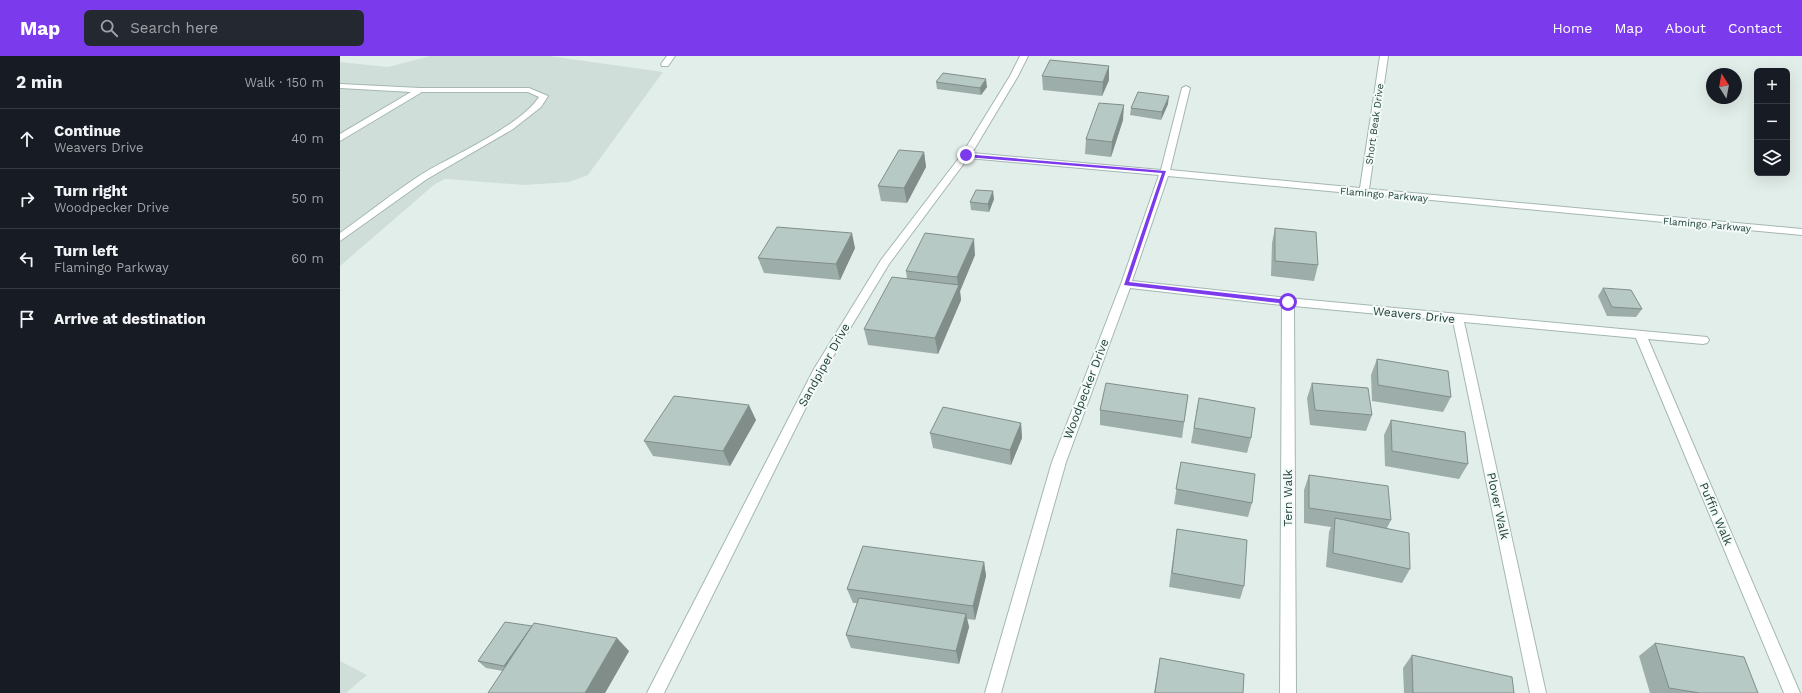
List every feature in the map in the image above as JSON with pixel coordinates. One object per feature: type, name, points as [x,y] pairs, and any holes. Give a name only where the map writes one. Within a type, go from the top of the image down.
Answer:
[{"type":"street","points":[[665,64],[671,56]]},
{"type":"street","name":"Sandpiper Drive","points":[[655,693],[818,372],[885,262],[966,155],[1014,76],[1024,56]]},
{"type":"street","name":"Short Beak Drive","points":[[1364,193],[1384,56]]},
{"type":"street","points":[[340,86],[420,90],[529,90],[544,96],[543,101],[530,112],[482,145],[425,177],[340,238]]},
{"type":"street","name":"Woodpecker Drive","points":[[993,693],[1059,462],[1126,284],[1165,172],[1186,88]]},
{"type":"street","points":[[340,138],[420,90]]},
{"type":"street","name":"Flamingo Parkway","points":[[966,155],[1165,172],[1364,193],[1802,232]]},
{"type":"street","name":"Weavers Drive","points":[[1126,284],[1458,319],[1703,340]]},
{"type":"street","name":"Tern Walk","points":[[1288,302],[1288,693]]},
{"type":"street","name":"Plover Walk","points":[[1458,319],[1538,693]]},
{"type":"street","name":"Puffin Walk","points":[[1641,335],[1792,693]]},
{"type":"shaded area","points":[[430,56],[549,56],[663,72],[588,175],[569,182],[524,185],[445,179],[435,184],[340,266],[340,62],[388,67]]},
{"type":"shaded area","points":[[340,661],[367,675],[346,693],[340,693]]},
{"type":"building","points":[[1050,60],[1109,66],[1103,82],[1042,76]]},
{"type":"building","points":[[943,73],[986,79],[980,88],[936,82]]},
{"type":"building","points":[[1138,92],[1169,96],[1162,112],[1131,108]]},
{"type":"building","points":[[1099,103],[1124,105],[1112,142],[1086,139]]},
{"type":"building","points":[[899,150],[924,152],[904,188],[878,186]]},
{"type":"building","points":[[976,190],[993,191],[988,204],[970,202]]},
{"type":"building","points":[[777,227],[852,233],[836,264],[758,258]]},
{"type":"building","points":[[1275,228],[1316,232],[1318,265],[1275,261]]},
{"type":"building","points":[[925,233],[974,239],[957,277],[906,271]]},
{"type":"building","points":[[892,277],[959,285],[935,338],[864,329]]},
{"type":"building","points":[[1603,288],[1631,290],[1642,309],[1612,307]]},
{"type":"building","points":[[1377,359],[1448,371],[1451,397],[1378,385]]},
{"type":"building","points":[[1106,383],[1188,395],[1184,422],[1100,410]]},
{"type":"building","points":[[1312,383],[1368,388],[1372,415],[1315,410]]},
{"type":"building","points":[[674,396],[749,405],[723,451],[644,441]]},
{"type":"building","points":[[1199,398],[1255,408],[1251,438],[1194,428]]},
{"type":"building","points":[[943,407],[1021,423],[1010,450],[930,433]]},
{"type":"building","points":[[1391,420],[1465,432],[1468,464],[1392,451]]},
{"type":"building","points":[[1181,462],[1255,474],[1252,503],[1176,489]]},
{"type":"building","points":[[1309,475],[1388,486],[1391,520],[1309,508]]},
{"type":"building","points":[[1335,518],[1409,533],[1410,569],[1333,553]]},
{"type":"building","points":[[1177,529],[1247,540],[1244,586],[1172,573]]},
{"type":"building","points":[[863,546],[984,562],[973,606],[847,589]]},
{"type":"building","points":[[859,598],[966,614],[956,651],[846,635]]},
{"type":"building","points":[[505,622],[532,626],[504,666],[478,661]]},
{"type":"building","points":[[534,623],[617,638],[585,693],[488,693]]},
{"type":"building","points":[[1655,643],[1744,657],[1758,693],[1700,693],[1669,688]]},
{"type":"building","points":[[1412,655],[1512,677],[1514,693],[1413,693]]},
{"type":"building","points":[[1160,658],[1244,674],[1243,693],[1155,693]]},
{"type":"route","points":[[966,155],[1165,172],[1126,284],[1288,302]]}]
